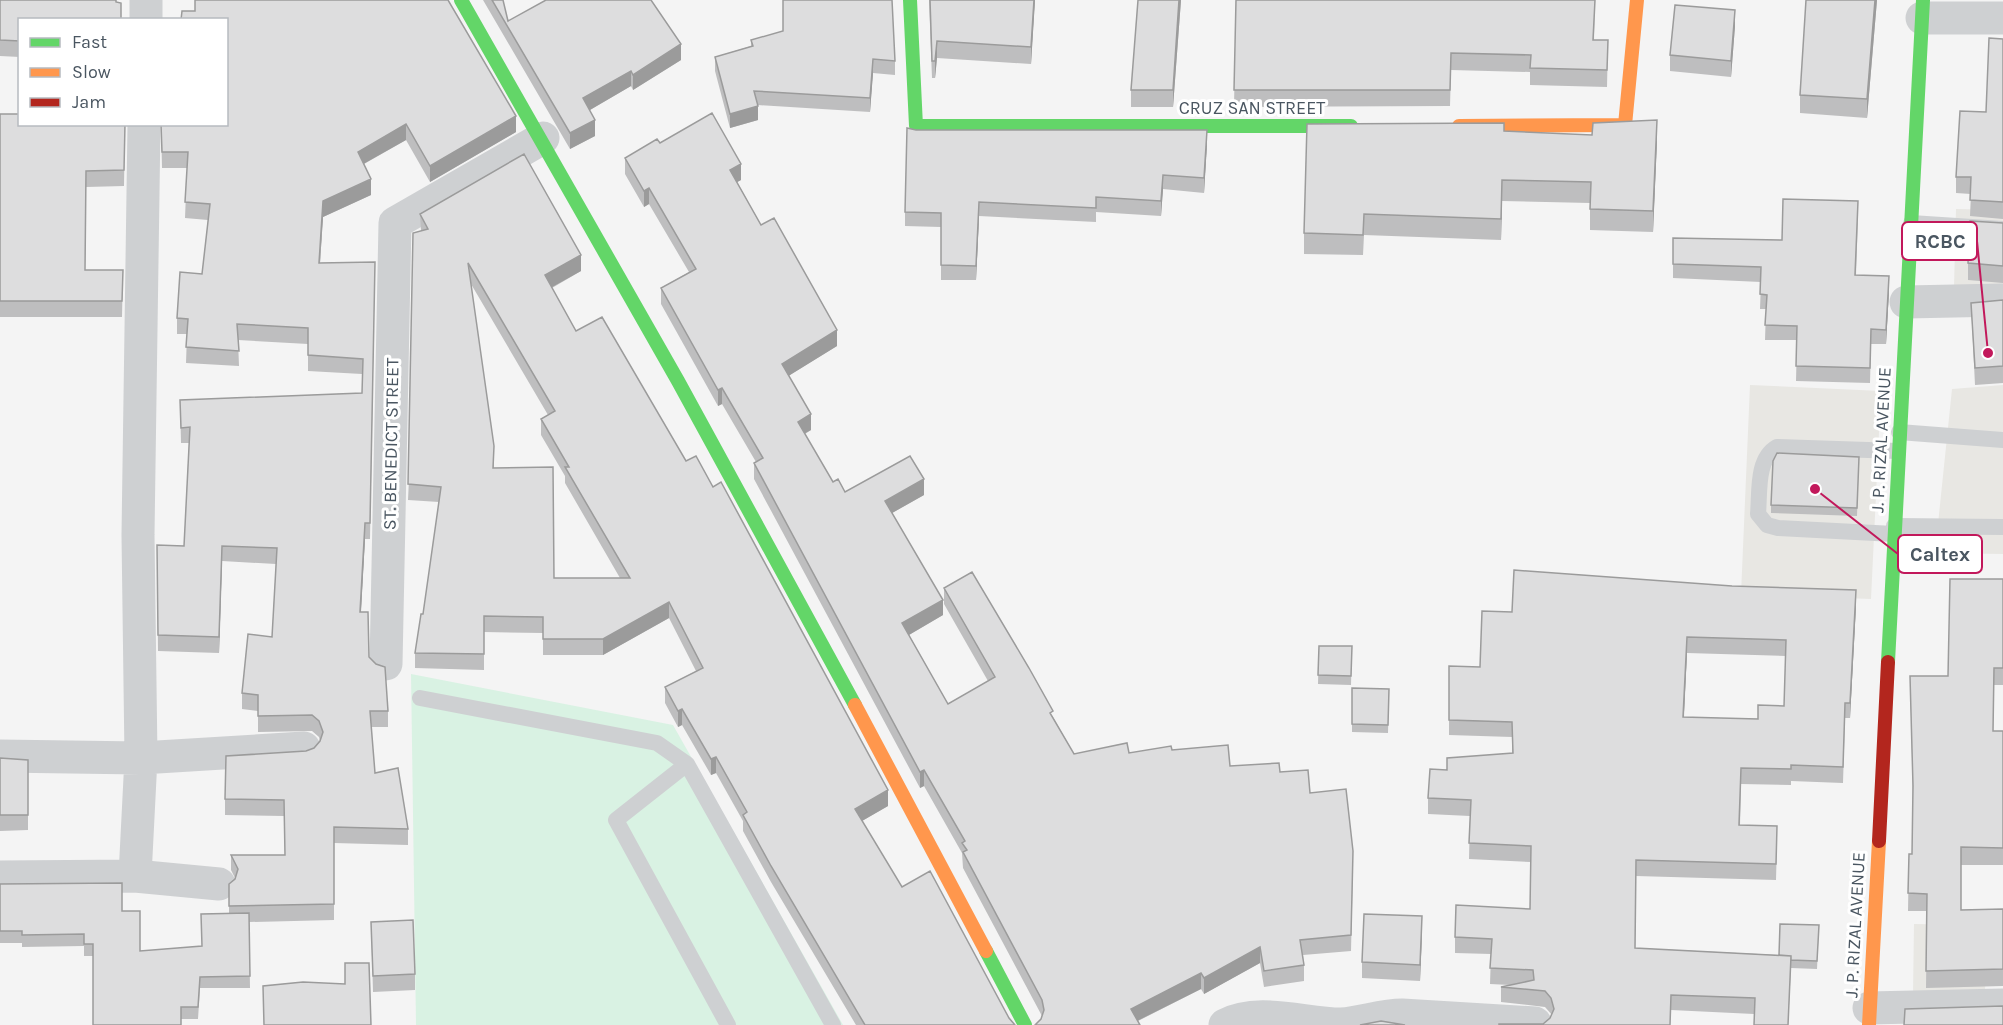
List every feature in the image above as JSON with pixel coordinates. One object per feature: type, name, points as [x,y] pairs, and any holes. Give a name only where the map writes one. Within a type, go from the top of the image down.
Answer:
[{"type":"street","points":[[146,0],[146,18]]},
{"type":"street","points":[[461,0],[543,138],[798,597],[1025,1025]]},
{"type":"street","name":"CRUZ SAN STREET","points":[[910,0],[916,126],[1362,126]]},
{"type":"street","points":[[1446,126],[1625,125],[1637,0]]},
{"type":"street","points":[[1922,9],[2003,18]]},
{"type":"street","name":"J. P. RIZAL AVENUE","points":[[1869,1016],[1922,9]]},
{"type":"street","points":[[135,876],[141,758],[138,535],[144,126]]},
{"type":"street","name":"ST. BENEDICT STREET","points":[[386,664],[395,223],[543,138]]},
{"type":"street","points":[[1906,302],[2003,300]]},
{"type":"street","points":[[0,756],[141,758],[304,748]]},
{"type":"street","points":[[0,877],[135,876],[219,884]]},
{"type":"street","points":[[1869,1016],[2003,1005]]},
{"type":"street","points":[[1225,1025],[1251,1017],[1342,1024],[1380,1015],[1535,1023]]},
{"type":"lane","points":[[1911,223],[2003,229]]},
{"type":"lane","points":[[1899,432],[2003,440]]},
{"type":"lane","points":[[1898,451],[1777,447],[1768,452],[1762,468],[1758,514],[1767,525],[1778,528],[1894,530],[2003,527]]},
{"type":"lane","points":[[420,698],[657,743],[687,764],[833,1025]]},
{"type":"lane","points":[[687,764],[616,820],[728,1025]]},
{"type":"shaded area","points":[[1956,209],[2003,210],[2003,288],[1954,287]]},
{"type":"shaded area","points":[[1750,385],[1881,391],[1871,599],[1741,594]]},
{"type":"shaded area","points":[[2003,385],[2003,554],[1935,553],[1952,389]]},
{"type":"shaded area","points":[[1914,924],[1986,925],[1985,995],[1913,994]]},
{"type":"green space","points":[[411,674],[673,725],[843,1025],[416,1025]]},
{"type":"building","points":[[0,0],[116,0],[121,3],[121,18],[18,18],[18,41],[0,40]]},
{"type":"building","points":[[195,0],[448,0],[516,116],[430,166],[406,124],[358,152],[371,179],[323,201],[319,263],[375,262],[370,523],[365,523],[360,612],[368,612],[369,657],[376,664],[385,667],[388,711],[370,711],[375,773],[398,768],[408,829],[334,827],[334,904],[229,906],[229,884],[235,879],[238,869],[231,855],[285,855],[284,800],[225,799],[226,756],[306,751],[314,748],[323,732],[319,721],[312,715],[258,716],[258,695],[242,693],[248,634],[272,637],[277,548],[222,546],[219,637],[158,635],[157,545],[184,546],[190,427],[181,428],[180,400],[362,393],[363,359],[308,355],[308,328],[237,324],[239,351],[186,347],[188,319],[177,318],[180,272],[202,274],[210,204],[185,202],[188,152],[162,152],[161,126],[228,126],[228,18],[181,18],[182,11],[195,11]]},
{"type":"building","points":[[492,0],[503,0],[508,21],[546,0],[651,0],[681,44],[633,75],[631,71],[583,98],[595,120],[570,133]]},
{"type":"building","points":[[783,0],[892,0],[895,61],[873,59],[870,98],[754,91],[758,106],[730,114],[715,57],[753,46],[751,40],[783,31]]},
{"type":"building","points":[[930,0],[1034,0],[1031,47],[937,41],[935,61],[932,61]]},
{"type":"building","points":[[1138,0],[1179,0],[1173,90],[1131,90]]},
{"type":"building","points":[[1236,0],[1595,0],[1593,40],[1608,40],[1607,70],[1530,68],[1531,55],[1451,53],[1450,90],[1234,90]]},
{"type":"building","points":[[1806,0],[1875,0],[1867,99],[1800,95]]},
{"type":"building","points":[[1675,5],[1735,10],[1731,61],[1670,55]]},
{"type":"building","points":[[1989,38],[2003,39],[2003,202],[1970,200],[1971,177],[1956,177],[1960,111],[1986,112]]},
{"type":"building","points":[[712,113],[741,164],[730,170],[761,225],[774,218],[837,330],[782,364],[811,414],[798,422],[833,482],[838,479],[845,492],[910,456],[924,479],[885,501],[943,600],[902,623],[948,704],[995,677],[944,588],[972,572],[1029,668],[1053,711],[1050,713],[1074,754],[1127,743],[1129,753],[1171,746],[1172,750],[1228,745],[1230,766],[1279,763],[1280,772],[1308,770],[1310,793],[1346,789],[1353,851],[1351,935],[1300,940],[1304,965],[1264,971],[1260,947],[1204,978],[1201,973],[1131,1009],[1140,1025],[1035,1025],[1041,1019],[1044,1010],[1042,1000],[963,852],[967,850],[962,843],[965,841],[924,770],[920,772],[754,463],[763,458],[722,388],[718,390],[661,288],[696,269],[649,188],[644,191],[625,158],[657,139],[660,143]]},
{"type":"building","points":[[0,114],[18,114],[18,126],[125,126],[124,170],[86,171],[85,270],[123,270],[122,301],[0,301]]},
{"type":"building","points":[[1657,120],[1653,211],[1590,209],[1591,182],[1502,180],[1501,219],[1364,214],[1363,235],[1304,233],[1307,124],[1504,123],[1504,131],[1592,135],[1593,123]]},
{"type":"building","points":[[907,128],[916,130],[1207,130],[1204,178],[1163,175],[1161,201],[1096,197],[1096,208],[979,202],[976,266],[941,265],[941,213],[905,212]]},
{"type":"building","points":[[524,154],[581,255],[545,275],[576,331],[602,317],[686,461],[696,456],[713,487],[721,482],[888,790],[855,809],[902,887],[930,871],[1009,1018],[1015,1025],[865,1025],[771,866],[743,815],[747,812],[716,757],[711,759],[682,709],[678,711],[665,687],[703,668],[669,602],[603,639],[543,639],[543,617],[484,616],[484,654],[415,653],[421,614],[423,614],[441,487],[408,484],[413,233],[428,229],[420,214]],"holes":[[[468,263],[555,411],[541,419],[569,467],[565,467],[630,578],[554,578],[553,467],[493,468],[494,446]]]},
{"type":"building","points":[[1783,199],[1858,201],[1855,275],[1889,276],[1886,330],[1871,329],[1870,368],[1796,366],[1797,326],[1765,325],[1767,295],[1760,294],[1761,267],[1673,264],[1673,238],[1782,240]]},
{"type":"building","points":[[1970,221],[2003,223],[2003,266],[1968,263]]},
{"type":"building","points":[[2003,300],[2003,366],[1975,368],[1971,303]]},
{"type":"building","points":[[1777,453],[1859,457],[1857,508],[1771,505],[1773,461]]},
{"type":"building","points":[[1514,570],[1732,586],[1856,590],[1850,703],[1845,703],[1843,767],[1791,765],[1791,769],[1741,768],[1739,825],[1777,826],[1776,864],[1636,860],[1635,948],[1791,956],[1788,1025],[1754,1025],[1755,998],[1671,995],[1670,1025],[1499,1025],[1543,1024],[1550,1018],[1554,1009],[1551,998],[1545,991],[1501,987],[1534,980],[1533,970],[1490,968],[1492,939],[1455,937],[1456,905],[1530,909],[1531,846],[1469,843],[1471,800],[1428,798],[1430,769],[1447,770],[1447,758],[1513,753],[1512,722],[1449,720],[1449,666],[1480,667],[1482,611],[1512,612]],"holes":[[[1687,637],[1786,640],[1784,706],[1758,705],[1758,719],[1683,717]]]},
{"type":"building","points":[[1950,579],[2003,579],[2003,668],[1994,668],[1993,731],[2003,731],[2003,848],[1961,847],[1961,910],[2003,909],[2003,969],[1926,971],[1927,894],[1908,893],[1909,854],[1912,854],[1913,786],[1910,676],[1948,676]]},
{"type":"building","points":[[1319,646],[1352,646],[1351,676],[1318,675]]},
{"type":"building","points":[[1352,688],[1389,689],[1388,725],[1352,724]]},
{"type":"building","points":[[0,758],[28,760],[28,815],[0,815]]},
{"type":"building","points":[[122,883],[122,911],[140,911],[140,951],[202,946],[201,914],[249,913],[250,976],[200,977],[198,1007],[181,1007],[181,1025],[93,1025],[93,944],[84,944],[84,934],[22,935],[22,931],[0,931],[0,884]]},
{"type":"building","points":[[1364,914],[1422,916],[1420,965],[1362,962]]},
{"type":"building","points":[[413,920],[415,974],[373,976],[371,922]]},
{"type":"building","points":[[1780,924],[1819,925],[1817,961],[1791,960],[1791,956],[1779,955]]},
{"type":"building","points":[[345,963],[369,963],[371,1025],[264,1025],[263,986],[303,982],[345,984]]},
{"type":"building","points":[[2003,1006],[2003,1025],[1904,1025],[1905,1009]]},
{"type":"building","points":[[1381,1021],[1405,1025],[1360,1025]]},
{"type":"traffic: fast","points":[[461,0],[678,381],[855,705]]},
{"type":"traffic: fast","points":[[910,0],[916,126],[1351,126]]},
{"type":"traffic: fast","points":[[1888,662],[1923,0]]},
{"type":"traffic: fast","points":[[986,951],[1025,1025]]},
{"type":"traffic: slow","points":[[1459,126],[1625,125],[1637,0]]},
{"type":"traffic: slow","points":[[855,705],[986,951]]},
{"type":"traffic: slow","points":[[1869,1025],[1879,841]]},
{"type":"traffic: jam","points":[[1879,841],[1888,662]]},
{"type":"place","name":"RCBC","points":[[1988,353]]},
{"type":"place","name":"Caltex","points":[[1815,489]]}]
